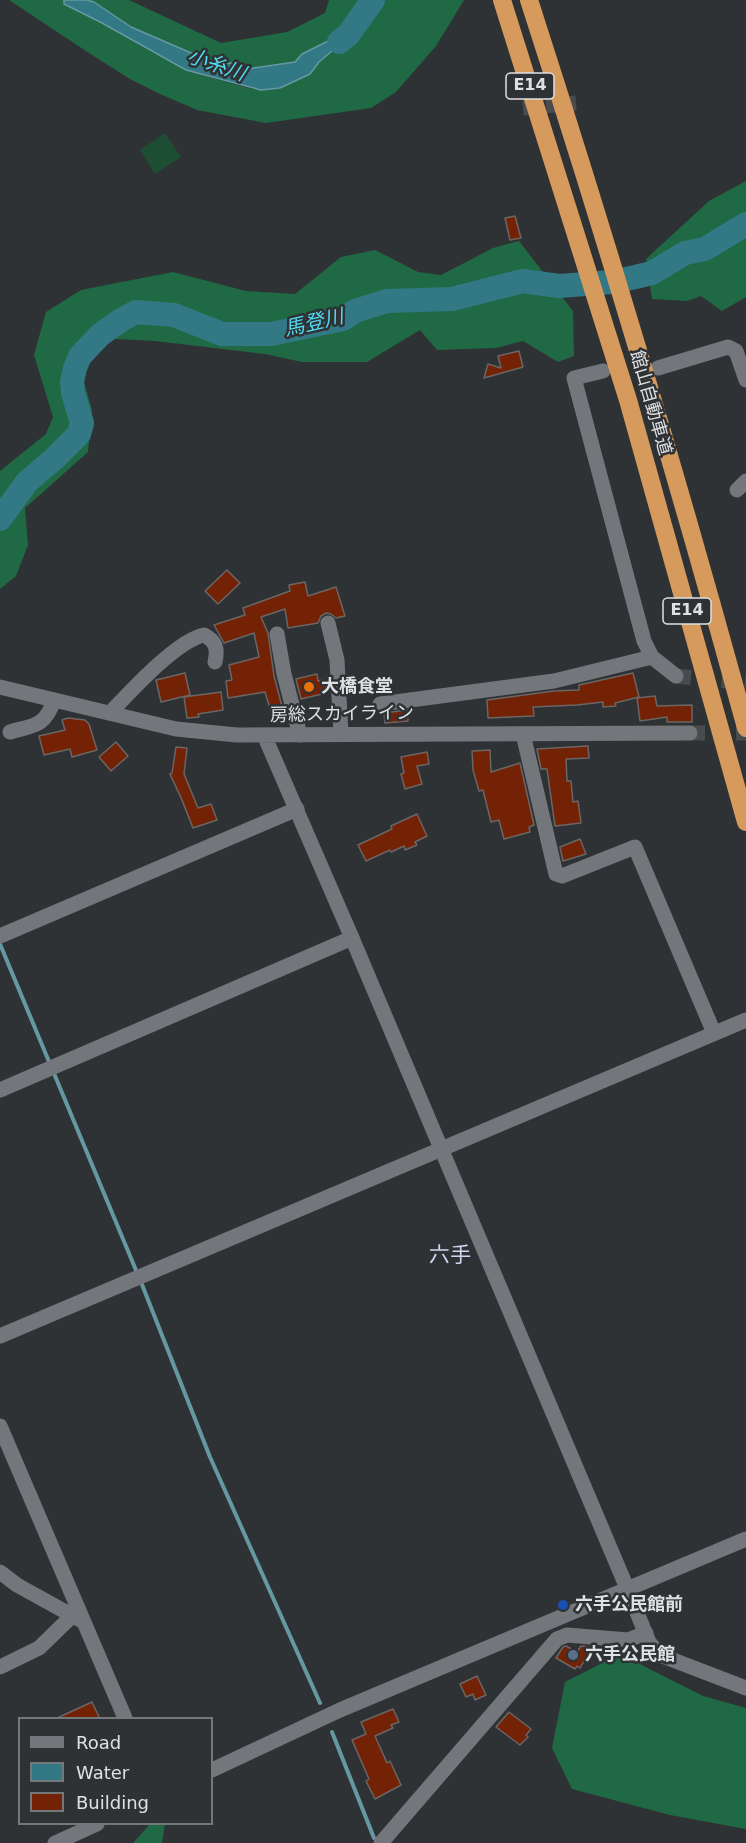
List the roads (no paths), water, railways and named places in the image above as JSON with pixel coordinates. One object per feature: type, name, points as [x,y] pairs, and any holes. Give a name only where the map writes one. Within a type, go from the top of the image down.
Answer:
[{"type":"highway","name":"館山自動車道","points":[[502,0],[628,400],[746,822]]},
{"type":"highway","name":"館山自動車道","points":[[529,0],[652,392],[746,728]]},
{"type":"street","points":[[658,368],[728,347],[736,351],[746,380]]},
{"type":"street","points":[[603,371],[574,378],[644,641],[652,657],[676,676]]},
{"type":"street","points":[[328,623],[337,660],[341,734]]},
{"type":"street","points":[[278,634],[284,674],[300,735]]},
{"type":"street","points":[[111,713],[167,657],[197,637],[204,635],[213,641],[217,652],[215,662]]},
{"type":"street","points":[[380,704],[554,681],[652,657]]},
{"type":"street","name":"房総スカイライン","points":[[0,687],[176,729],[264,735],[690,733]]},
{"type":"street","points":[[10,732],[45,719],[54,700]]},
{"type":"street","points":[[523,734],[556,874],[562,876],[635,847],[714,1033]]},
{"type":"street","points":[[264,735],[649,1642],[660,1655],[746,1688]]},
{"type":"street","points":[[0,936],[297,809]]},
{"type":"street","points":[[0,1090],[352,938]]},
{"type":"street","points":[[0,1336],[746,1020]]},
{"type":"street","points":[[0,1426],[78,1619],[124,1717]]},
{"type":"street","points":[[213,1770],[340,1710],[746,1539]]},
{"type":"street","points":[[0,1572],[17,1585],[78,1619]]},
{"type":"street","points":[[0,1667],[39,1648],[78,1619]]},
{"type":"street","points":[[381,1843],[557,1639],[567,1635],[628,1640],[646,1633]]},
{"type":"street","points":[[56,1843],[95,1825]]},
{"type":"water","points":[[64,0],[94,2],[131,27],[219,65],[231,63],[240,70],[295,62],[302,54],[332,39],[338,29],[354,18],[359,19],[358,27],[353,33],[319,62],[310,74],[280,88],[261,90],[186,70],[64,4]]},
{"type":"waterway","name":"小糸川","points":[[339,42],[348,35],[373,0]]},
{"type":"waterway","name":"馬登川","points":[[0,519],[27,482],[79,434],[82,423],[72,382],[80,356],[100,335],[136,312],[174,315],[222,334],[271,334],[343,319],[355,311],[387,301],[452,299],[523,281],[559,286],[612,282],[631,278],[652,273],[685,253],[705,249],[746,224]]},
{"type":"waterway","points":[[0,944],[50,1064]]},
{"type":"waterway","points":[[53,1071],[138,1275]]},
{"type":"waterway","points":[[141,1282],[210,1457],[320,1703]]},
{"type":"waterway","points":[[332,1732],[374,1838]]},
{"type":"tunnel","points":[[523,108],[576,103]]},
{"type":"tunnel","points":[[676,676],[746,683]]},
{"type":"tunnel","points":[[690,733],[746,733]]},
{"type":"place","name":"大橋食堂","points":[[309,687]]},
{"type":"place","name":"六手公民館前","points":[[563,1605]]},
{"type":"place","name":"六手公民館","points":[[573,1655]]},
{"type":"district","name":"六手","points":[[450,1257]]}]
